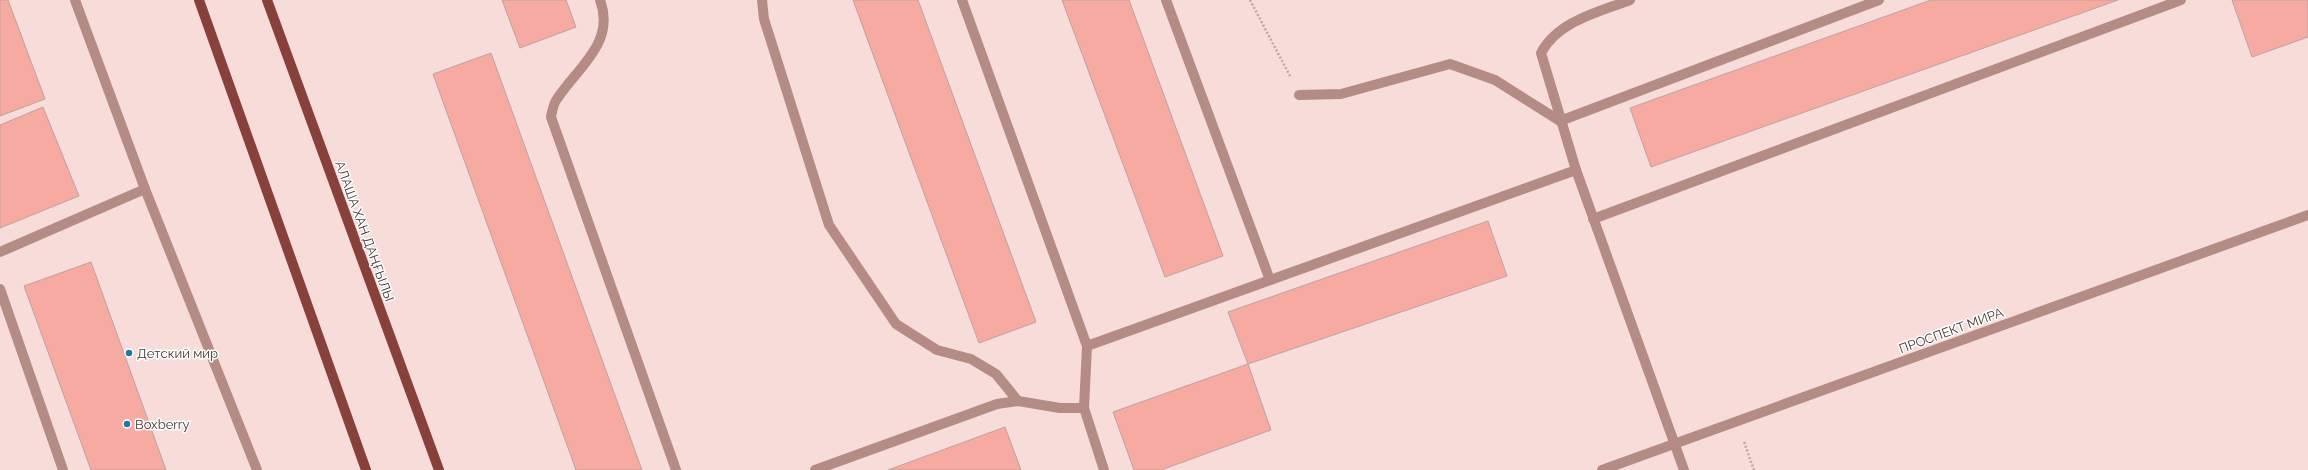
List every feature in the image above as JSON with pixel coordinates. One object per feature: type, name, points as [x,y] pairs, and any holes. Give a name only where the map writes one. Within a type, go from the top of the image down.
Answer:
[{"type":"main road","points":[[198,0],[366,470]]},
{"type":"main road","name":"АЛАША ХАН ДАҢҒЫЛЫ","points":[[267,0],[439,470]]},
{"type":"street","points":[[75,0],[145,189],[258,470]]},
{"type":"street","points":[[600,0],[605,13],[601,37],[584,66],[556,100],[551,117],[676,470]]},
{"type":"street","points":[[762,0],[764,19],[828,225],[896,324],[937,350],[971,359],[996,374],[1018,401]]},
{"type":"street","points":[[962,0],[1087,346],[1084,408],[1104,470]]},
{"type":"street","points":[[1166,0],[1270,280]]},
{"type":"street","points":[[1630,0],[1574,22],[1548,40],[1541,53],[1560,121],[1576,170],[1684,470]]},
{"type":"street","points":[[1560,121],[1878,0]]},
{"type":"street","points":[[1593,219],[2181,0]]},
{"type":"street","points":[[1299,95],[1341,94],[1450,64],[1494,80],[1560,121]]},
{"type":"street","points":[[1087,346],[1576,170]]},
{"type":"street","points":[[0,252],[145,189]]},
{"type":"street","name":"ПРОСПЕКТ МИРА","points":[[1602,470],[1674,442],[1737,421],[2308,215]]},
{"type":"street","points":[[0,289],[63,470]]},
{"type":"street","points":[[815,470],[997,404],[1018,401],[1060,408],[1084,408]]},
{"type":"path","points":[[1250,0],[1299,95]]},
{"type":"path","points":[[1737,421],[1754,470]]},
{"type":"building","points":[[0,0],[8,0],[45,99],[0,116]]},
{"type":"building","points":[[502,0],[566,0],[576,27],[520,48]]},
{"type":"building","points":[[853,0],[918,0],[1036,322],[979,343]]},
{"type":"building","points":[[1062,0],[1129,0],[1223,256],[1165,277]]},
{"type":"building","points":[[1931,0],[2118,0],[1651,167],[1630,108]]},
{"type":"building","points":[[2232,0],[2308,0],[2308,37],[2252,57]]},
{"type":"building","points":[[491,53],[642,470],[576,470],[433,74]]},
{"type":"building","points":[[43,107],[79,196],[0,228],[0,125]]},
{"type":"building","points":[[1488,221],[1507,276],[1248,364],[1228,312]]},
{"type":"building","points":[[91,262],[166,470],[91,470],[24,286]]},
{"type":"building","points":[[1248,364],[1271,430],[1161,470],[1134,470],[1113,412]]},
{"type":"building","points":[[1005,427],[1021,470],[888,470]]},
{"type":"place","name":"Детский мир","points":[[129,353]]},
{"type":"place","name":"Boxberry","points":[[127,424]]}]
